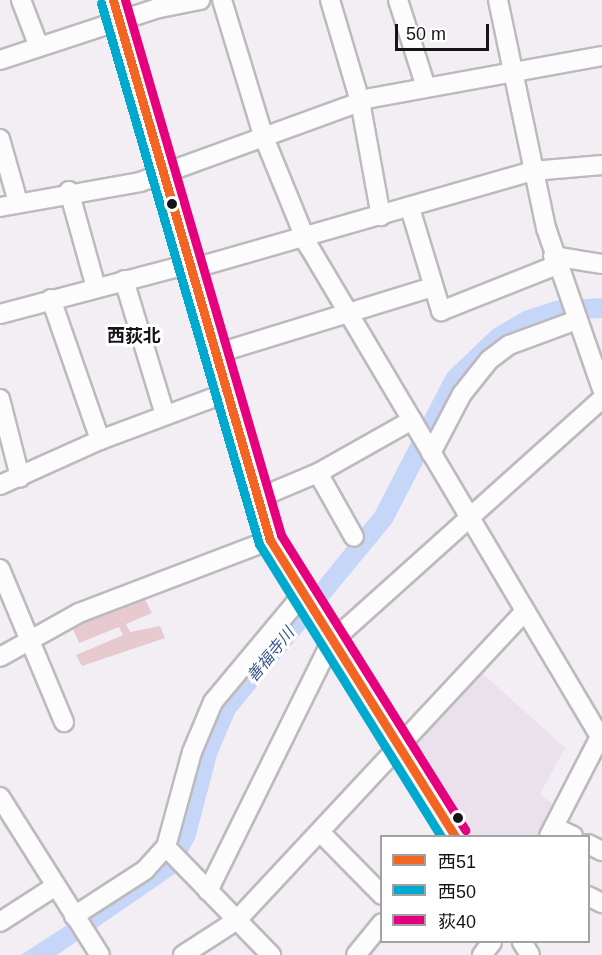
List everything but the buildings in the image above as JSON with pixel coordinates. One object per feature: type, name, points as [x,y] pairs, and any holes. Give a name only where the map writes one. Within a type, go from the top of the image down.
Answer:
[{"type":"street","points":[[21,0],[39,47]]},
{"type":"street","points":[[113,0],[270,540],[302,596],[452,835]]},
{"type":"street","points":[[0,60],[120,20],[200,0]]},
{"type":"street","points":[[222,0],[263,135],[303,236],[524,612],[601,737],[552,832]]},
{"type":"street","points":[[330,0],[360,101],[381,216]]},
{"type":"street","points":[[398,0],[426,87]]},
{"type":"street","points":[[498,0],[533,171],[555,260],[602,389]]},
{"type":"street","points":[[0,207],[69,191],[140,182],[360,101],[512,70],[602,56]]},
{"type":"street","points":[[0,139],[18,202]]},
{"type":"street","points":[[0,314],[124,280],[190,266],[381,216],[533,171],[602,165]]},
{"type":"street","points":[[69,191],[96,288]]},
{"type":"street","points":[[410,208],[441,311],[555,260],[602,264]]},
{"type":"street","points":[[124,280],[165,415]]},
{"type":"street","points":[[215,354],[433,287]]},
{"type":"street","points":[[51,299],[100,440]]},
{"type":"street","points":[[430,450],[462,394],[489,360],[509,345],[574,313]]},
{"type":"street","points":[[0,485],[100,440],[226,393]]},
{"type":"street","points":[[0,399],[20,477]]},
{"type":"street","points":[[208,891],[332,642],[468,517],[602,399]]},
{"type":"street","points":[[256,498],[318,473],[415,425]]},
{"type":"street","points":[[318,473],[354,537]]},
{"type":"street","points":[[0,657],[79,613],[270,540]]},
{"type":"street","points":[[0,569],[64,722]]},
{"type":"street","points":[[76,917],[145,870],[167,848],[192,752],[213,702],[302,596]]},
{"type":"street","points":[[183,955],[237,920],[321,833],[524,612]]},
{"type":"street","points":[[0,797],[54,887],[100,955]]},
{"type":"street","points":[[321,833],[380,894]]},
{"type":"street","points":[[167,848],[271,955]]},
{"type":"street","points":[[0,922],[54,887]]},
{"type":"street","points":[[356,955],[380,924]]},
{"type":"street","points":[[482,955],[491,943]]},
{"type":"shaded area","points":[[144,597],[152,613],[126,624],[130,632],[160,626],[165,638],[82,666],[76,655],[123,635],[119,627],[79,643],[71,625]]},
{"type":"shaded area","points":[[480,671],[565,748],[540,794],[559,809],[546,835],[468,835],[413,750],[416,739]]},
{"type":"water","name":"善福寺川","points":[[602,298],[602,318],[560,320],[465,382],[392,523],[235,713],[217,755],[195,839],[176,873],[57,955],[21,955],[145,874],[220,704],[375,512],[447,373],[493,329],[524,311],[555,301]]},
{"type":"transit line","name":"西51","points":[[113,0],[270,540],[454,835]]},
{"type":"transit line","name":"荻40","points":[[125,0],[281,535],[465,830]]},
{"type":"transit line","name":"西50","points":[[101,3],[259,544],[440,835]]},
{"type":"district","name":"西荻北","points":[[134,336]]}]
